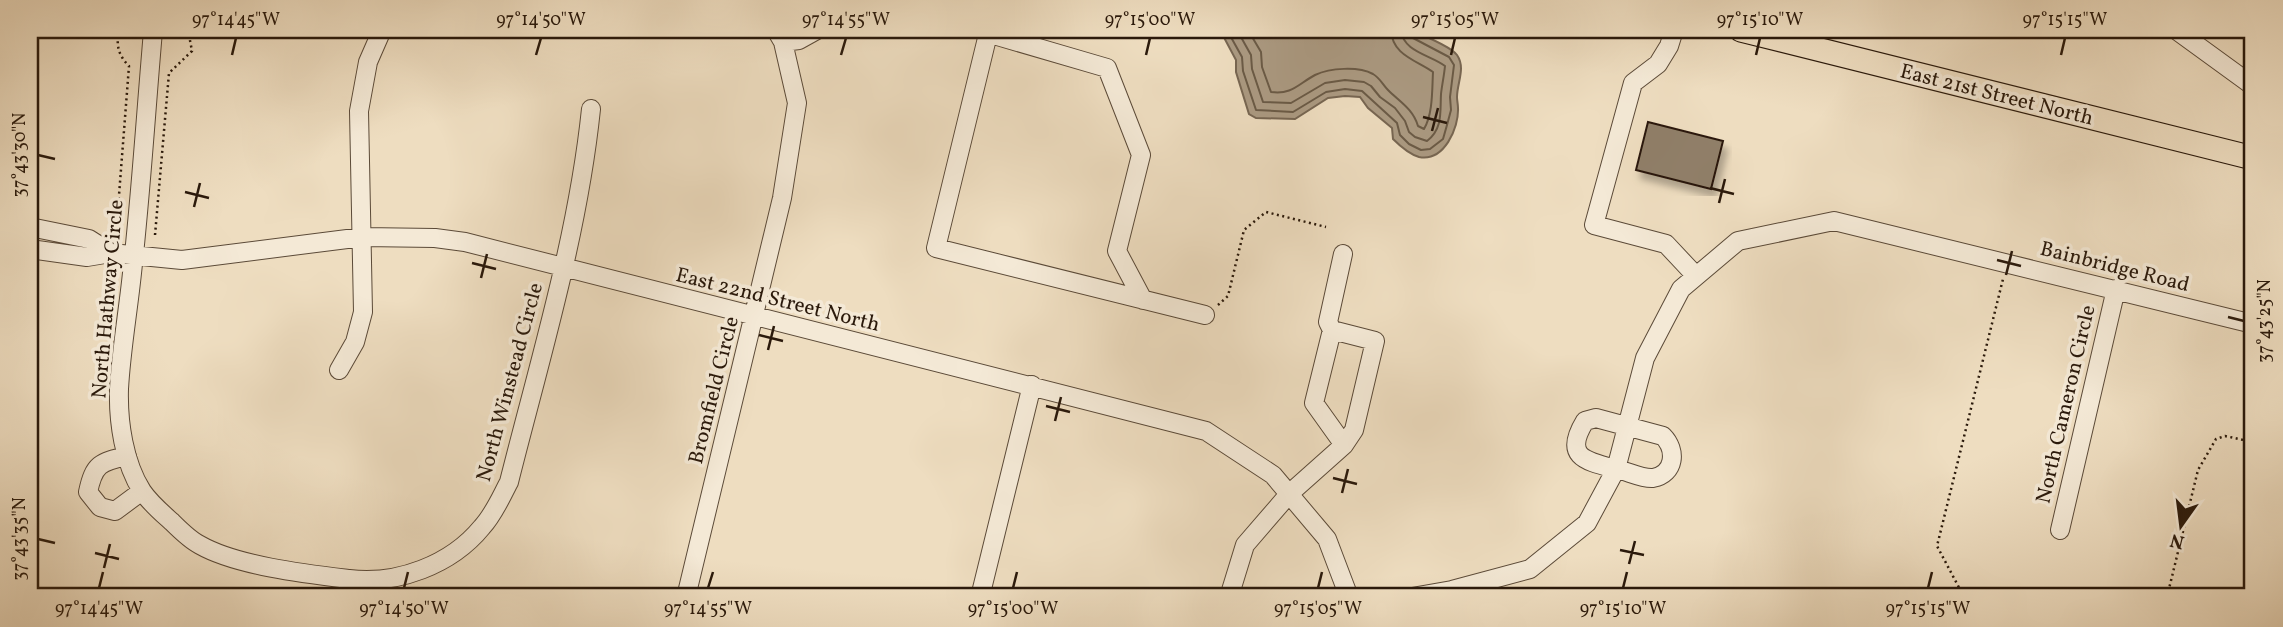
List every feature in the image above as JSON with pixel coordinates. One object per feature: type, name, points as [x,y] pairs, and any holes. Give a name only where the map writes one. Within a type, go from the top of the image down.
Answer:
[{"type":"main road","name":"East 21st Street North","points":[[1741,30],[2253,158]]},
{"type":"street","points":[[340,370],[355,342],[363,312],[359,111],[368,62],[382,30]]},
{"type":"street","points":[[779,36],[799,40],[817,30]]},
{"type":"street","points":[[1674,30],[1669,47],[1658,64],[1633,83],[1594,225],[1666,244],[1696,276]]},
{"type":"street","points":[[2176,30],[2253,86]]},
{"type":"street","name":"North Hathway Circle","points":[[153,31],[134,255],[119,390],[121,429],[127,456],[142,491],[180,530],[200,545],[228,557],[277,567]]},
{"type":"street","points":[[1143,300],[1118,251],[1141,155],[1107,68],[988,32],[936,248],[1143,300],[1205,315]]},
{"type":"street","name":"Bromfield Circle","points":[[686,597],[782,198],[797,103],[779,36]]},
{"type":"street","name":"North Winstead Circle","points":[[277,567],[352,579],[378,580],[407,575],[462,548],[497,506],[509,482],[564,266],[585,170],[591,109]]},
{"type":"street","name":"Bainbridge Road","points":[[1412,597],[1466,592],[1530,569],[1587,523],[1616,469],[1645,358],[1681,289],[1738,241],[1834,221],[2253,324]]},
{"type":"street","name":"East 22nd Street North","points":[[30,227],[89,239],[111,253]]},
{"type":"street","name":"East 22nd Street North","points":[[30,249],[87,257],[111,253],[182,260],[363,237],[465,242],[1206,430],[1273,475],[1327,539],[1349,597]]},
{"type":"street","points":[[1343,254],[1328,322],[1332,330],[1314,403],[1344,445]]},
{"type":"street","name":"North Cameron Circle","points":[[2060,530],[2116,289]]},
{"type":"street","points":[[1229,597],[1245,545],[1289,494],[1344,445],[1354,430],[1375,341],[1332,330]]},
{"type":"street","points":[[980,597],[1032,386]]},
{"type":"street","points":[[1596,418],[1663,436],[1674,453],[1670,466],[1662,475],[1650,478],[1616,469],[1589,462],[1579,456],[1575,446],[1578,432],[1585,421],[1596,418]]},
{"type":"street","points":[[127,456],[103,461],[92,473],[88,492],[100,507],[115,511],[142,491]]},
{"type":"path","points":[[117,221],[129,66],[119,57],[119,30]]},
{"type":"path","points":[[155,235],[169,73],[192,51],[188,30]]},
{"type":"path","points":[[1205,315],[1228,296],[1244,230],[1266,212],[1326,227]]},
{"type":"path","points":[[1964,597],[1937,545],[2007,262]]},
{"type":"path","points":[[2167,597],[2198,470],[2208,451],[2216,439],[2225,436],[2253,442]]},
{"type":"water","points":[[1220,30],[1410,30],[1428,38],[1454,52],[1460,60],[1458,116],[1453,134],[1436,154],[1428,157],[1415,156],[1393,139],[1392,128],[1368,108],[1360,97],[1328,98],[1295,119],[1256,118],[1249,114],[1236,72],[1236,60]]},
{"type":"building","points":[[1648,122],[1723,141],[1711,189],[1636,170]]}]
